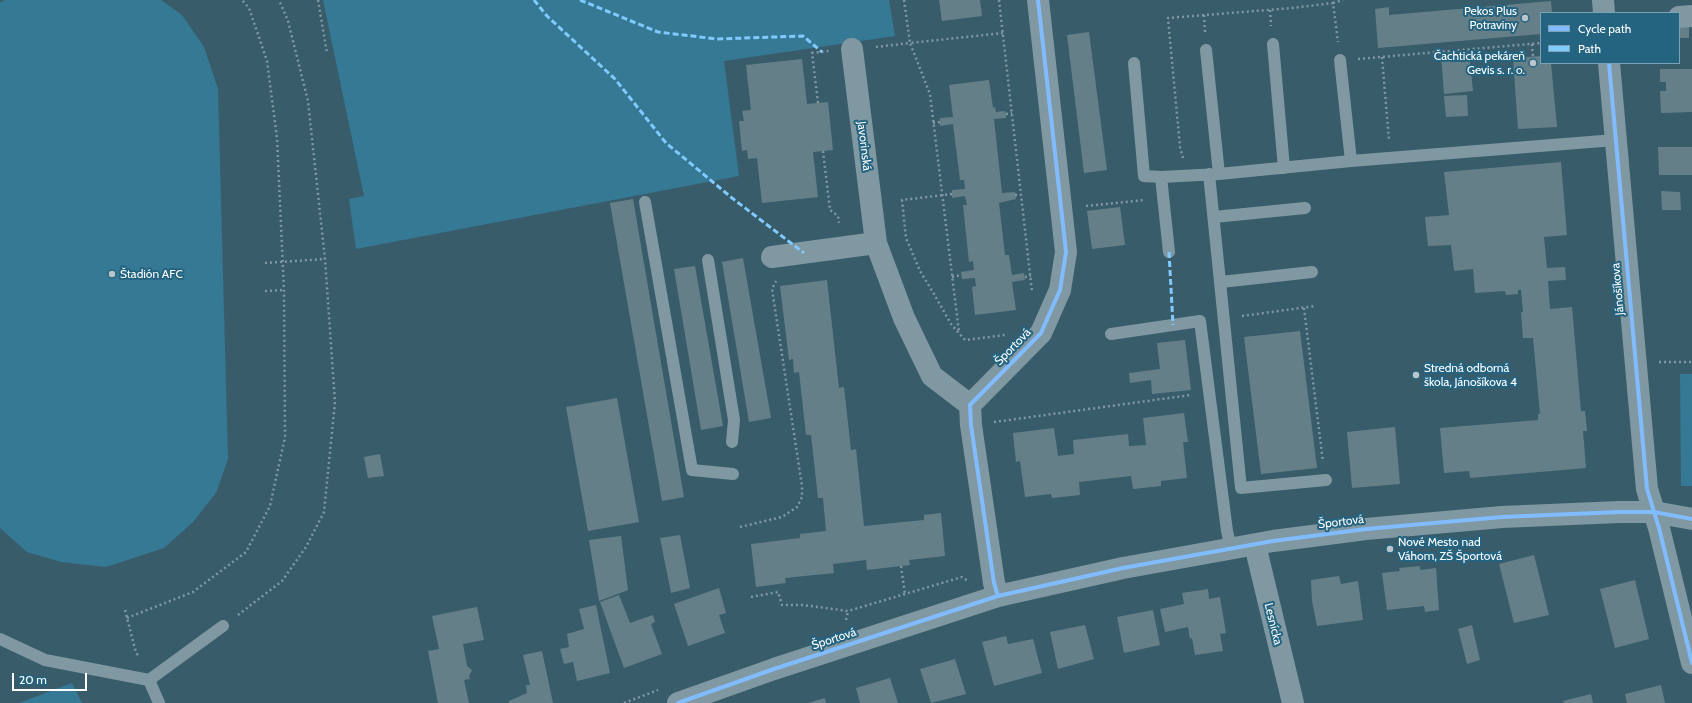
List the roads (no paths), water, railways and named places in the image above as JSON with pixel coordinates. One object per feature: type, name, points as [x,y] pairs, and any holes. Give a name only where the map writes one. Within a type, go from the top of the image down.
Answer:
[{"type":"street","name":"Športová","points":[[971,415],[1041,333],[1060,290],[1066,252],[1038,0]]},
{"type":"street","points":[[1603,0],[1604,12]]},
{"type":"street","points":[[1680,16],[1692,16]]},
{"type":"street","name":"Javorinská","points":[[852,49],[876,243],[904,318],[932,376],[971,415]]},
{"type":"street","name":"Jánošíkova","points":[[1609,64],[1646,488],[1654,512],[1692,663]]},
{"type":"street","points":[[774,256],[876,243]]},
{"type":"street","points":[[971,415],[996,590]]},
{"type":"street","name":"Športová","points":[[678,703],[996,590],[1254,545],[1373,528],[1502,517],[1654,512],[1692,519]]},
{"type":"street","name":"Lesnícka","points":[[1254,545],[1293,703]]},
{"type":"lane","points":[[1273,44],[1284,168]]},
{"type":"lane","points":[[1206,50],[1214,174],[1214,217],[1241,488],[1326,480]]},
{"type":"lane","points":[[1340,60],[1351,161]]},
{"type":"lane","points":[[1134,63],[1144,176],[1161,177],[1214,174],[1351,161],[1615,140]]},
{"type":"lane","points":[[1161,177],[1169,252]]},
{"type":"lane","points":[[645,202],[692,470],[733,474]]},
{"type":"lane","points":[[1214,217],[1305,208]]},
{"type":"lane","points":[[708,260],[734,420],[732,442]]},
{"type":"lane","points":[[1221,282],[1312,272]]},
{"type":"lane","points":[[1111,334],[1200,321],[1227,531],[1231,549]]},
{"type":"lane","points":[[0,639],[45,660],[149,680],[223,626]]},
{"type":"lane","points":[[149,680],[160,703]]},
{"type":"place","name":"Pekos Plus Potraviny","points":[[1525,18]]},
{"type":"place","name":"Čachtická pekáreň Gevis s. r. o.","points":[[1533,63]]},
{"type":"place","name":"Štadión AFC","points":[[112,274]]},
{"type":"place","name":"Stredná odborná škola, Jánošíkova 4","points":[[1416,375]]},
{"type":"place","name":"Nové Mesto nad Váhom, ZŠ Športová","points":[[1390,549]]}]
